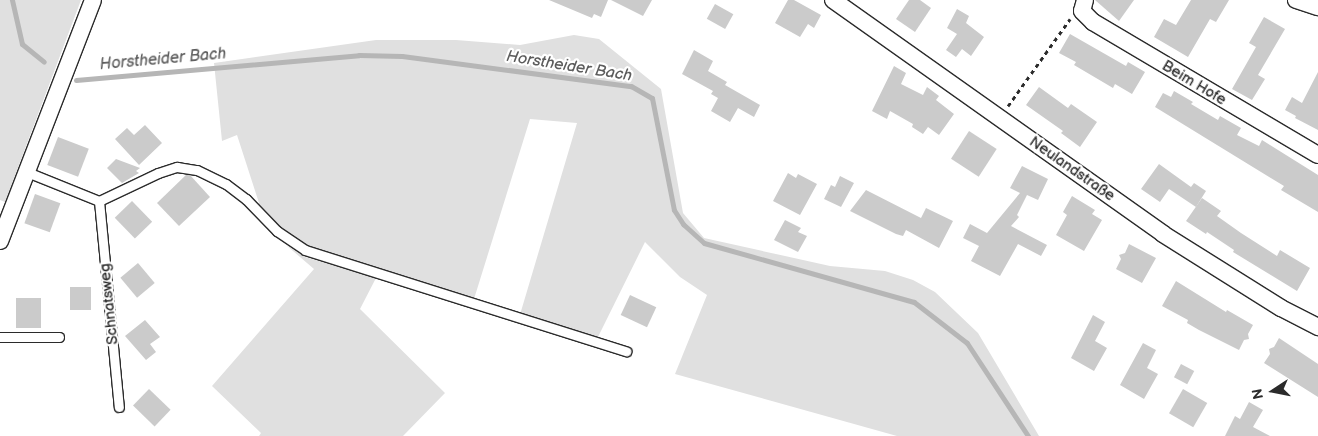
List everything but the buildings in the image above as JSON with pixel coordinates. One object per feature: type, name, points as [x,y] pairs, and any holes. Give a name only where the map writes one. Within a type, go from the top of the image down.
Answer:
[{"type":"street","points":[[0,241],[93,0]]},
{"type":"street","name":"Neulandstraße","points":[[833,0],[1163,234],[1281,308],[1318,327]]},
{"type":"street","points":[[1296,0],[1318,7]]},
{"type":"street","name":"Beim Hofe","points":[[1083,5],[1093,22],[1318,156]]},
{"type":"lane","points":[[27,172],[99,201],[158,173],[177,168],[197,170],[226,184],[246,199],[277,231],[305,250],[626,351]]},
{"type":"lane","name":"Schnatsweg","points":[[99,201],[119,407]]},
{"type":"lane","points":[[0,337],[59,336]]},
{"type":"path","points":[[1000,118],[1067,22],[1083,5]]},
{"type":"shaded area","points":[[0,0],[81,0],[5,202],[0,200]]},
{"type":"shaded area","points":[[574,35],[599,39],[661,89],[683,213],[704,238],[830,266],[885,271],[913,280],[935,292],[978,333],[1039,436],[897,436],[675,374],[707,295],[680,277],[645,242],[597,339],[519,318],[577,123],[530,119],[474,299],[307,247],[293,239],[257,205],[259,203],[237,135],[222,141],[214,63],[376,40],[456,40],[520,45]]},
{"type":"shaded area","points":[[286,245],[305,257],[376,278],[360,309],[445,393],[403,436],[259,436],[261,433],[212,386],[314,269]]},
{"type":"waterway","name":"Horstheider Bach","points":[[12,0],[22,44],[44,62]]},
{"type":"waterway","name":"Horstheider Bach","points":[[76,80],[359,55],[402,56],[631,86],[652,98],[674,210],[683,224],[704,243],[914,302],[967,343],[1028,436]]}]
